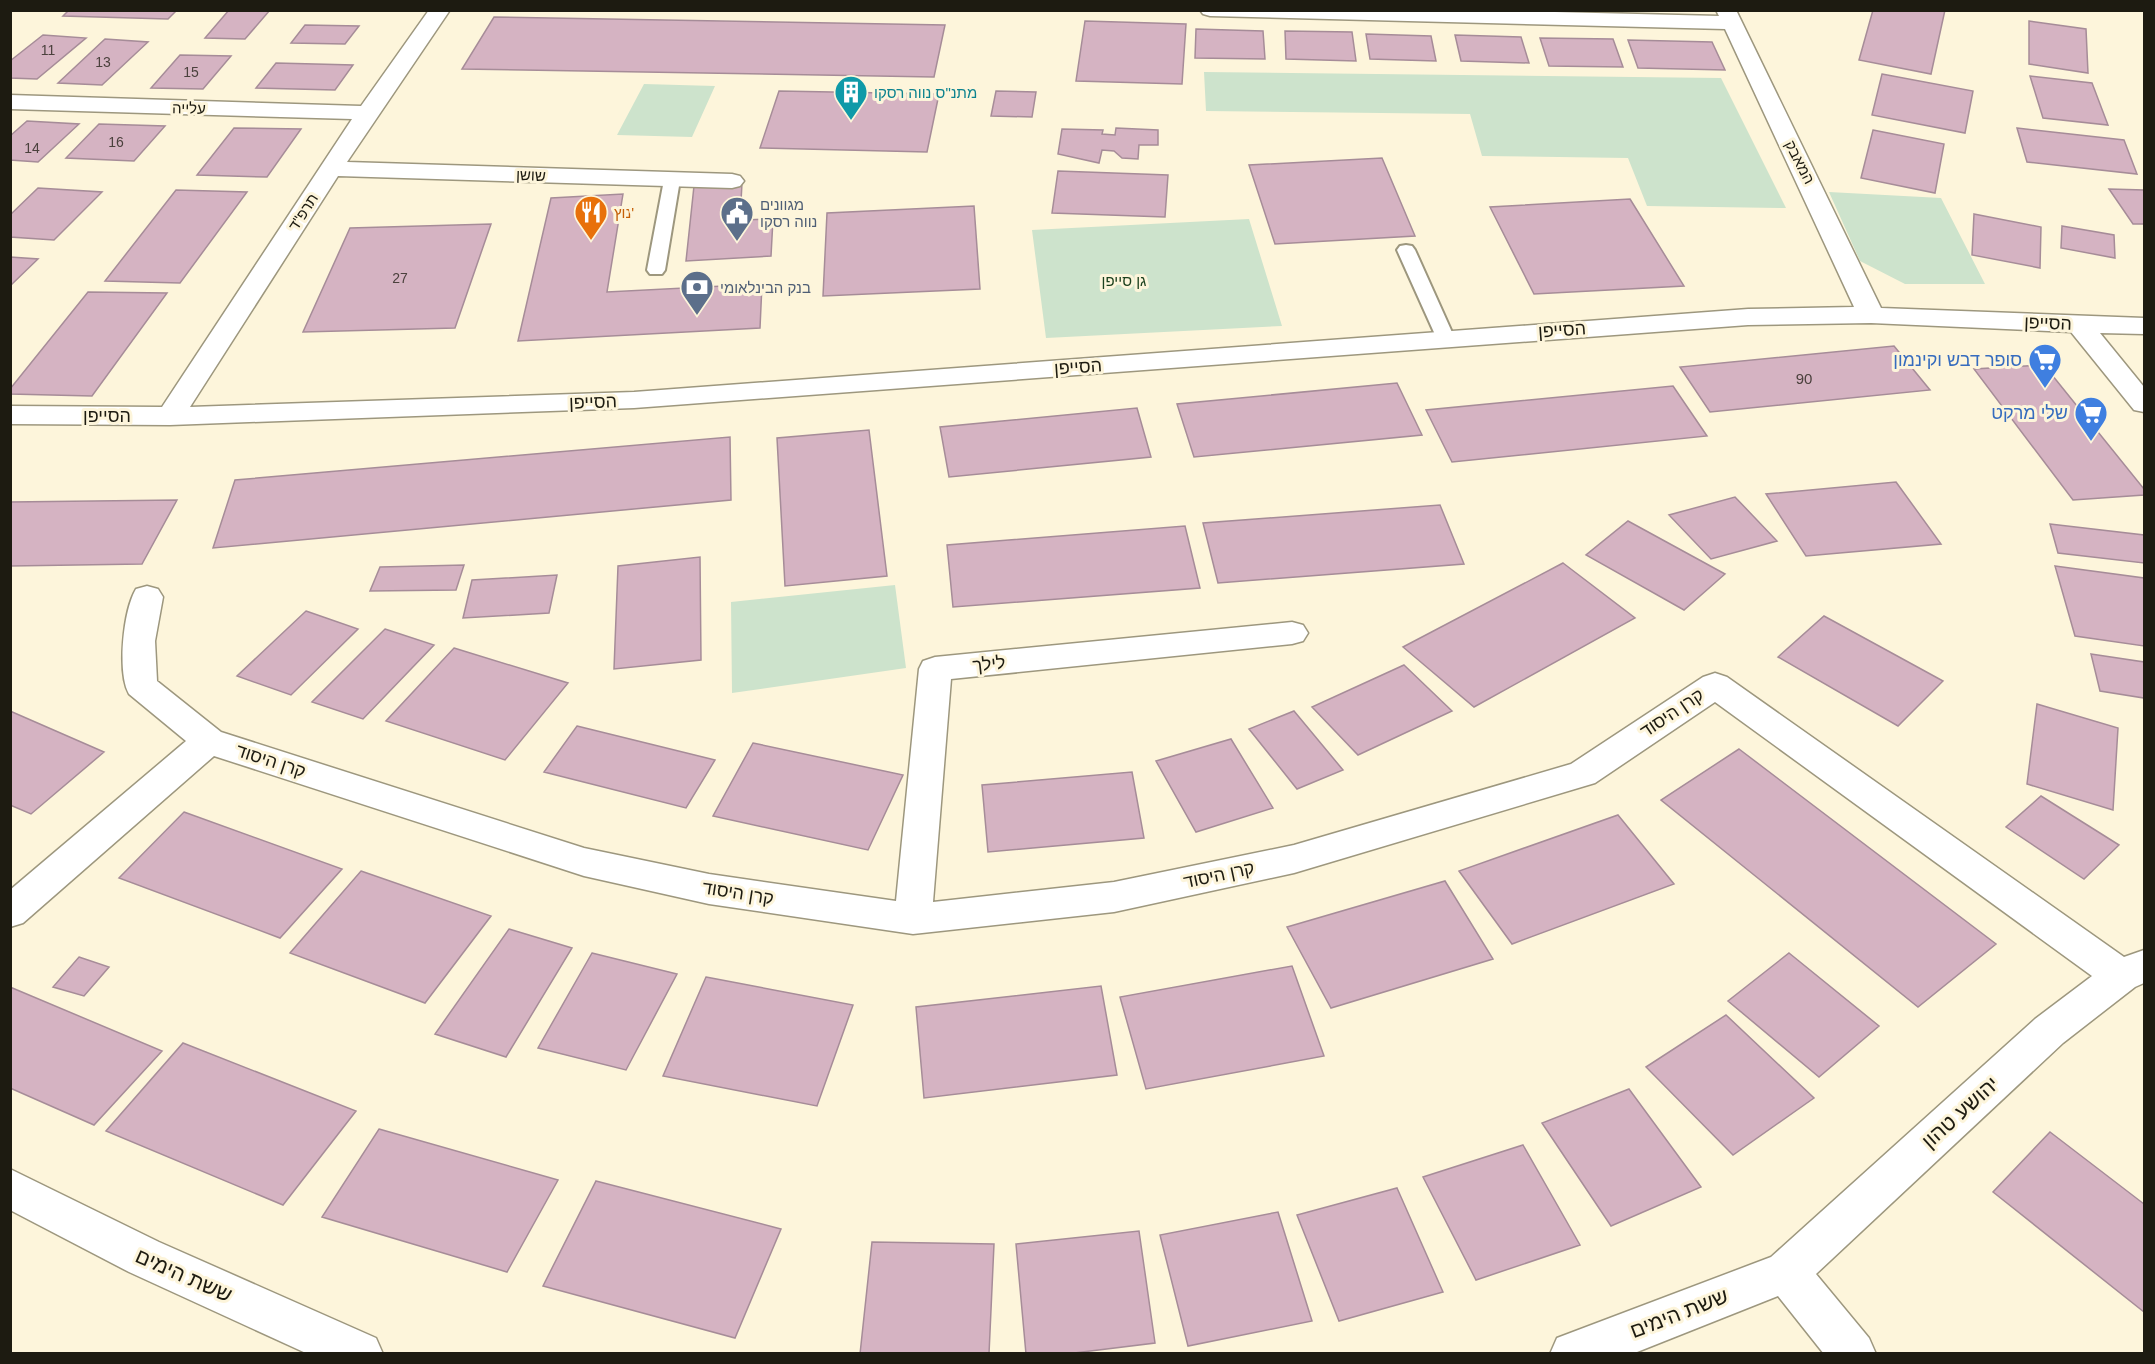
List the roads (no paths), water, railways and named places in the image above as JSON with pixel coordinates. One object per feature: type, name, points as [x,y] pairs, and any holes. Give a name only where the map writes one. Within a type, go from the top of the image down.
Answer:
[{"type":"street","name":"תרפ\"ד","points":[[170,416],[367,113],[440,10]]},
{"type":"street","points":[[1210,10],[1730,17]]},
{"type":"street","name":"המאבק","points":[[1730,17],[1871,315]]},
{"type":"street","name":"עלייה","points":[[10,102],[367,113]]},
{"type":"street","name":"שושן","points":[[330,169],[732,182]]},
{"type":"street","name":"הסייפן","points":[[10,415],[170,416],[634,400],[1748,317],[1871,315],[2145,326]]},
{"type":"street","points":[[2079,324],[2145,404]]},
{"type":"street","name":"קרן היסוד","points":[[147,597],[139,641],[141,686],[209,741],[584,862],[709,889],[913,919],[1114,897],[1294,859],[1583,774],[1715,685],[2133,971]]},
{"type":"street","name":"לילך","points":[[913,919],[934,669],[1292,633]]},
{"type":"street","points":[[10,912],[209,741]]},
{"type":"street","name":"יהושע טהון","points":[[1786,1272],[2049,1031],[2133,971]]},
{"type":"street","name":"ששת הימים","points":[[10,1188],[144,1257],[360,1353]]},
{"type":"street","points":[[1786,1272],[1853,1353]]},
{"type":"street","name":"ששת הימים","points":[[1573,1353],[1786,1272]]},
{"type":"lane","points":[[656,270],[672,180]]},
{"type":"lane","points":[[1406,250],[1446,339]]},
{"type":"place","name":"מתנ\"ס נווה רסקו","points":[[851,121]]},
{"type":"place","name":"נוץ'","points":[[591,241]]},
{"type":"place","name":"מגוונים נווה רסקו","points":[[737,242]]},
{"type":"place","name":"בנק הבינלאומי","points":[[697,316]]},
{"type":"place","name":"סופר דבש וקינמון","points":[[2045,389]]},
{"type":"place","name":"שלי מרקט","points":[[2091,442]]},
{"type":"park label","name":"גן סייפן","points":[[1124,280]]}]
